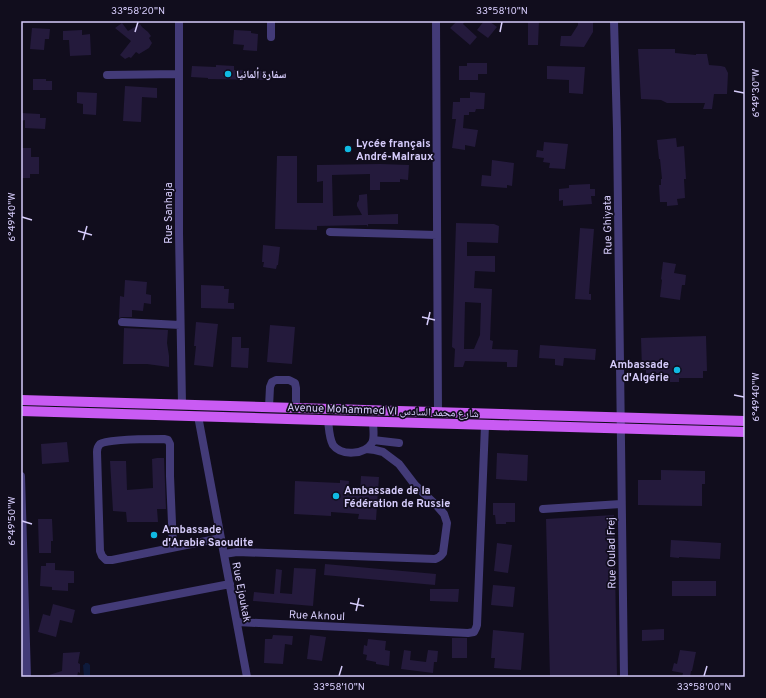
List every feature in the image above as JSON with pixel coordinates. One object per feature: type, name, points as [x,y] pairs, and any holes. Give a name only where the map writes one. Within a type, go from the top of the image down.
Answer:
[{"type":"main road","name":"Avenue Mohammed VI شارع محمد السادس","points":[[21,400],[620,418],[745,420]]},
{"type":"main road","name":"Avenue Mohammed VI شارع محمد السادس","points":[[21,411],[745,432]]},
{"type":"street","name":"Rue Sanhaja","points":[[179,21],[178,74],[182,404]]},
{"type":"street","points":[[271,21],[271,38]]},
{"type":"street","points":[[436,21],[438,412]]},
{"type":"street","name":"Rue Ghiyata","points":[[614,21],[617,121],[620,428]]},
{"type":"street","points":[[107,75],[178,74]]},
{"type":"street","points":[[330,232],[437,235]]},
{"type":"street","points":[[122,322],[180,325]]},
{"type":"street","points":[[269,407],[270,385],[272,382],[278,380],[291,380],[295,383],[296,388],[296,408]]},
{"type":"street","name":"Rue Ejoukak","points":[[198,416],[247,677]]},
{"type":"street","points":[[224,554],[237,552],[435,558],[441,556],[443,553],[447,523],[444,514],[415,485],[399,464],[383,452],[366,449],[350,453],[337,449],[333,444],[330,435],[328,420]]},
{"type":"street","points":[[366,449],[373,440],[373,422]]},
{"type":"street","name":"Rue Aknoul","points":[[237,622],[474,632],[476,628],[485,425]]},
{"type":"street","name":"Rue Oulad Frej","points":[[620,428],[624,677]]},
{"type":"street","points":[[173,547],[170,444],[168,440],[106,441],[100,444],[97,447],[96,452],[100,551],[106,560],[221,538]]},
{"type":"street","points":[[373,440],[399,442]]},
{"type":"street","points":[[21,476],[27,677]]},
{"type":"street","points":[[543,509],[621,504]]},
{"type":"street","points":[[95,610],[230,584]]},
{"type":"water","points":[[85,663],[90,665],[90,677],[84,677],[83,665]]},
{"type":"building","points":[[457,21],[465,21],[463,24],[477,37],[470,45],[450,28]]},
{"type":"building","points":[[484,21],[489,21],[497,27],[488,38],[477,30]]},
{"type":"building","points":[[528,21],[539,21],[538,45],[528,45]]},
{"type":"building","points":[[578,21],[593,21],[593,32],[584,47],[560,46],[561,36],[571,36],[578,25]]},
{"type":"building","points":[[122,23],[128,31],[140,24],[151,36],[149,38],[152,43],[149,48],[139,54],[136,52],[131,58],[129,57],[125,59],[120,55],[131,41],[115,28]]},
{"type":"building","points":[[32,28],[50,29],[49,39],[45,39],[44,50],[30,49]]},
{"type":"building","points":[[82,30],[82,35],[90,34],[91,55],[70,56],[69,40],[63,40],[63,31]]},
{"type":"building","points":[[234,30],[251,31],[251,33],[258,34],[257,51],[243,50],[244,45],[233,44]]},
{"type":"building","points":[[638,49],[675,49],[675,53],[696,55],[707,54],[709,65],[725,67],[728,73],[727,94],[714,94],[712,109],[703,109],[705,103],[667,103],[661,100],[641,99]]},
{"type":"building","points":[[467,63],[487,63],[487,74],[478,74],[478,80],[459,80],[459,66],[467,66]]},
{"type":"building","name":"سفارة ألمانيا","points":[[216,65],[234,66],[234,70],[264,71],[264,80],[208,79],[191,77],[192,66],[216,67]]},
{"type":"building","points":[[547,66],[585,67],[583,94],[569,93],[569,80],[547,79]]},
{"type":"building","points":[[33,79],[46,79],[46,81],[52,81],[52,90],[33,90]]},
{"type":"building","points":[[125,86],[157,88],[157,98],[142,97],[141,122],[123,121]]},
{"type":"building","points":[[77,92],[97,93],[96,115],[83,114],[83,104],[77,103]]},
{"type":"building","points":[[470,92],[485,93],[484,109],[476,109],[475,112],[469,112],[469,115],[464,115],[463,128],[478,130],[475,147],[465,145],[465,150],[452,148],[456,119],[452,119],[453,102],[460,102],[460,98],[470,98]]},
{"type":"building","points":[[21,113],[40,114],[40,118],[46,118],[45,129],[25,128],[25,120],[21,121]]},
{"type":"building","points":[[676,138],[677,147],[684,146],[686,179],[684,179],[685,198],[677,199],[678,205],[667,206],[667,202],[660,202],[659,185],[661,185],[662,179],[657,140]]},
{"type":"building","points":[[544,142],[568,144],[565,169],[549,168],[550,163],[543,162],[544,158],[536,157],[537,150],[543,151]]},
{"type":"building","points":[[21,148],[31,148],[31,157],[39,157],[39,174],[30,174],[30,178],[21,178]]},
{"type":"building","points":[[277,156],[297,156],[297,203],[323,203],[323,181],[317,182],[317,165],[409,165],[408,180],[400,179],[400,182],[380,182],[380,190],[370,190],[370,174],[332,175],[333,216],[362,215],[357,203],[359,200],[359,195],[367,194],[368,215],[398,214],[398,224],[368,224],[368,227],[367,225],[317,226],[317,230],[275,229]]},
{"type":"building","points":[[492,160],[514,163],[512,186],[507,185],[507,188],[481,186],[482,175],[491,176]]},
{"type":"building","points":[[590,184],[590,189],[595,189],[595,196],[591,196],[592,204],[563,206],[563,200],[559,201],[559,189],[569,188],[569,185]]},
{"type":"building","points":[[456,223],[494,224],[499,226],[498,243],[467,242],[467,256],[495,256],[495,272],[475,271],[474,288],[492,289],[490,340],[493,341],[492,349],[518,350],[517,367],[507,367],[507,362],[465,361],[463,367],[454,367],[455,349],[452,347]],"holes":[[[465,302],[481,303],[480,335],[474,349],[464,349]]]},
{"type":"building","points":[[580,228],[594,229],[589,294],[591,294],[591,300],[575,299]]},
{"type":"building","points":[[263,245],[280,247],[278,265],[276,269],[263,267]]},
{"type":"building","points":[[663,262],[676,264],[674,273],[686,275],[685,285],[682,285],[680,300],[660,297]]},
{"type":"building","points":[[125,280],[147,282],[146,294],[151,295],[151,304],[144,303],[143,311],[132,310],[132,317],[119,318],[120,296],[124,297]]},
{"type":"building","points":[[201,285],[224,286],[224,289],[229,289],[228,303],[234,303],[234,309],[201,308]]},
{"type":"building","points":[[196,322],[218,324],[213,367],[194,365]]},
{"type":"building","points":[[270,325],[295,327],[292,364],[267,362]]},
{"type":"building","points":[[124,328],[168,330],[167,343],[169,367],[147,364],[123,364]]},
{"type":"building","points":[[706,336],[707,371],[703,371],[703,378],[679,378],[679,382],[670,382],[670,377],[651,378],[650,375],[646,375],[646,370],[642,370],[641,338]]},
{"type":"building","points":[[232,337],[241,337],[241,348],[249,348],[248,368],[231,367]]},
{"type":"building","points":[[540,345],[596,349],[595,360],[564,358],[563,366],[555,365],[555,359],[539,358]]},
{"type":"building","points":[[67,442],[69,462],[42,464],[41,444]]},
{"type":"building","points":[[497,453],[528,455],[527,481],[496,479]]},
{"type":"building","points":[[164,458],[166,509],[157,509],[158,522],[127,522],[126,512],[113,511],[110,461],[126,461],[127,490],[153,488],[152,459]]},
{"type":"building","points":[[661,470],[705,471],[705,484],[702,484],[702,506],[638,505],[638,480],[661,480]]},
{"type":"building","points":[[361,476],[379,477],[376,520],[358,519],[359,514],[331,512],[331,516],[294,514],[295,481],[340,483],[340,480],[349,481],[348,492],[360,493]]},
{"type":"building","points":[[493,503],[515,503],[515,522],[496,524],[495,515],[493,515]]},
{"type":"building","points":[[614,515],[617,677],[550,677],[546,519]]},
{"type":"building","points":[[38,519],[52,519],[53,541],[51,541],[51,553],[39,553]]},
{"type":"building","points":[[671,540],[721,543],[720,559],[670,557]]},
{"type":"building","points":[[497,543],[512,545],[508,573],[494,571]]},
{"type":"building","points":[[46,563],[55,563],[55,570],[74,571],[74,583],[68,583],[68,591],[52,590],[52,587],[40,586],[41,566],[46,566]]},
{"type":"building","points":[[325,564],[436,574],[435,585],[324,575]]},
{"type":"building","points":[[294,568],[316,569],[313,606],[253,601],[254,592],[274,594],[276,569],[282,570],[280,593],[292,594]]},
{"type":"building","points":[[672,581],[716,581],[716,596],[672,596]]},
{"type":"building","points":[[493,585],[515,587],[513,607],[491,605]]},
{"type":"building","points":[[430,589],[459,589],[458,602],[430,601]]},
{"type":"building","points":[[53,604],[75,610],[72,623],[60,620],[56,637],[38,632],[43,614],[50,616]]},
{"type":"building","points":[[664,629],[664,640],[642,641],[642,630]]},
{"type":"building","points":[[493,630],[524,633],[521,670],[494,668],[495,658],[491,658]]},
{"type":"building","points":[[273,635],[293,636],[292,645],[285,644],[283,664],[264,663],[265,639],[272,639]]},
{"type":"building","points":[[310,635],[326,637],[322,661],[307,659]]},
{"type":"building","points":[[452,638],[467,638],[467,658],[452,658]]},
{"type":"building","points":[[368,639],[386,641],[385,650],[390,651],[389,666],[376,664],[376,662],[366,660],[367,655],[363,654],[364,645],[367,646]]},
{"type":"building","points":[[404,650],[411,651],[410,660],[426,662],[428,650],[438,651],[437,662],[434,662],[433,673],[401,669]]},
{"type":"building","points":[[680,650],[696,652],[690,677],[682,677],[683,673],[672,671],[674,663],[677,664]]},
{"type":"building","points":[[80,652],[78,663],[80,664],[80,673],[78,672],[77,677],[49,677],[49,675],[62,671],[63,653]]},
{"type":"place","name":"سفارة ألمانيا","points":[[228,74]]},
{"type":"place","name":"Lycée français André-Malraux","points":[[348,149]]},
{"type":"place","name":"Ambassade d'Algérie","points":[[677,370]]},
{"type":"place","name":"Ambassade de la Fédération de Russie","points":[[336,496]]},
{"type":"place","name":"Ambassade d'Arabie Saoudite","points":[[154,535]]}]
